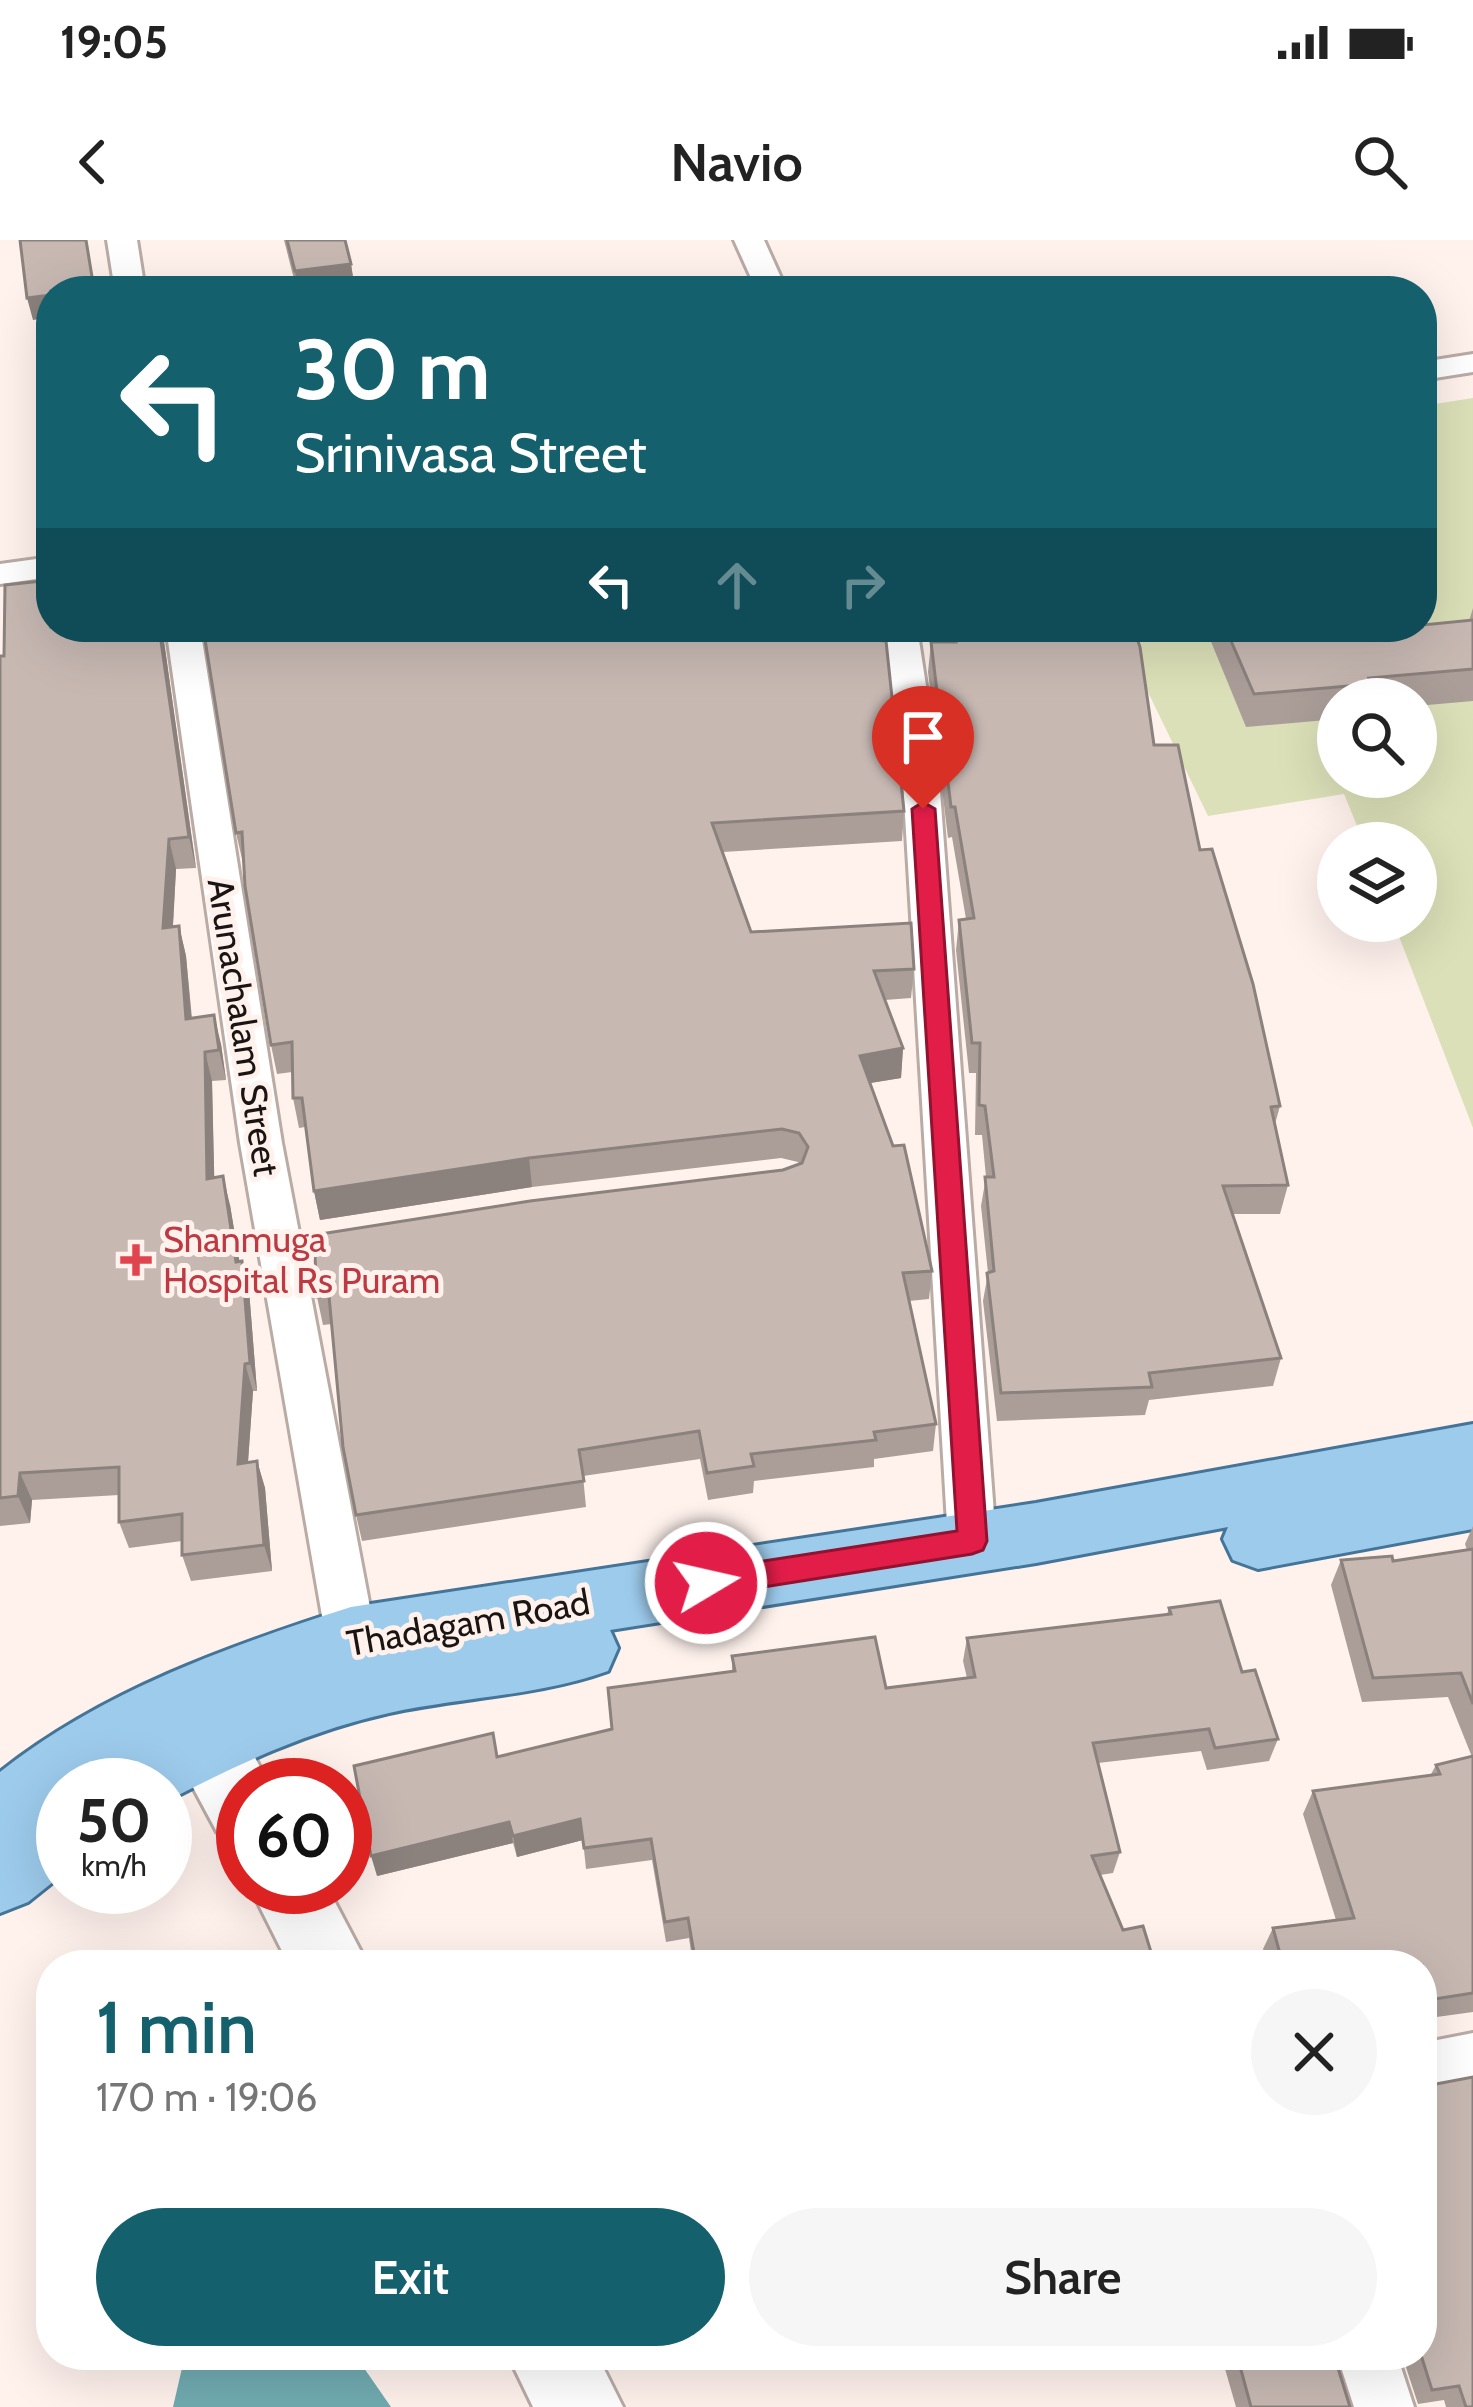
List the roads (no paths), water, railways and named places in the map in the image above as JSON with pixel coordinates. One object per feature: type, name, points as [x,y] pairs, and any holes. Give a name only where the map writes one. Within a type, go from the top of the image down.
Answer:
[{"type":"main road","name":"Thadagam Road","points":[[155,1758],[255,1669],[351,1639],[972,1541],[1473,1453]]},
{"type":"main road","name":"Thadagam Road","points":[[0,1818],[108,1743],[198,1720],[582,1648],[1473,1500]]},
{"type":"main road","points":[[0,1876],[36,1848]]},
{"type":"street","points":[[122,240],[128,276]]},
{"type":"street","points":[[749,240],[765,276]]},
{"type":"street","points":[[1437,369],[1473,363]]},
{"type":"street","points":[[0,574],[36,570]]},
{"type":"street","name":"Arunachalam Street","points":[[185,642],[261,1143],[351,1639]]},
{"type":"street","points":[[902,642],[920,764],[972,1541]]},
{"type":"street","points":[[281,1248],[327,1241]]},
{"type":"street","points":[[312,1701],[351,1639]]},
{"type":"street","points":[[198,1720],[217,1758]]},
{"type":"street","points":[[302,1914],[322,1950]]},
{"type":"street","points":[[1437,2068],[1473,2061]]},
{"type":"street","points":[[559,2370],[580,2407]]},
{"type":"street","points":[[1372,2370],[1384,2407]]},
{"type":"water","points":[[182,2370],[365,2370],[391,2407],[173,2407]]},
{"type":"place","name":"Shanmuga Hospital Rs Puram","points":[[136,1260]]}]
